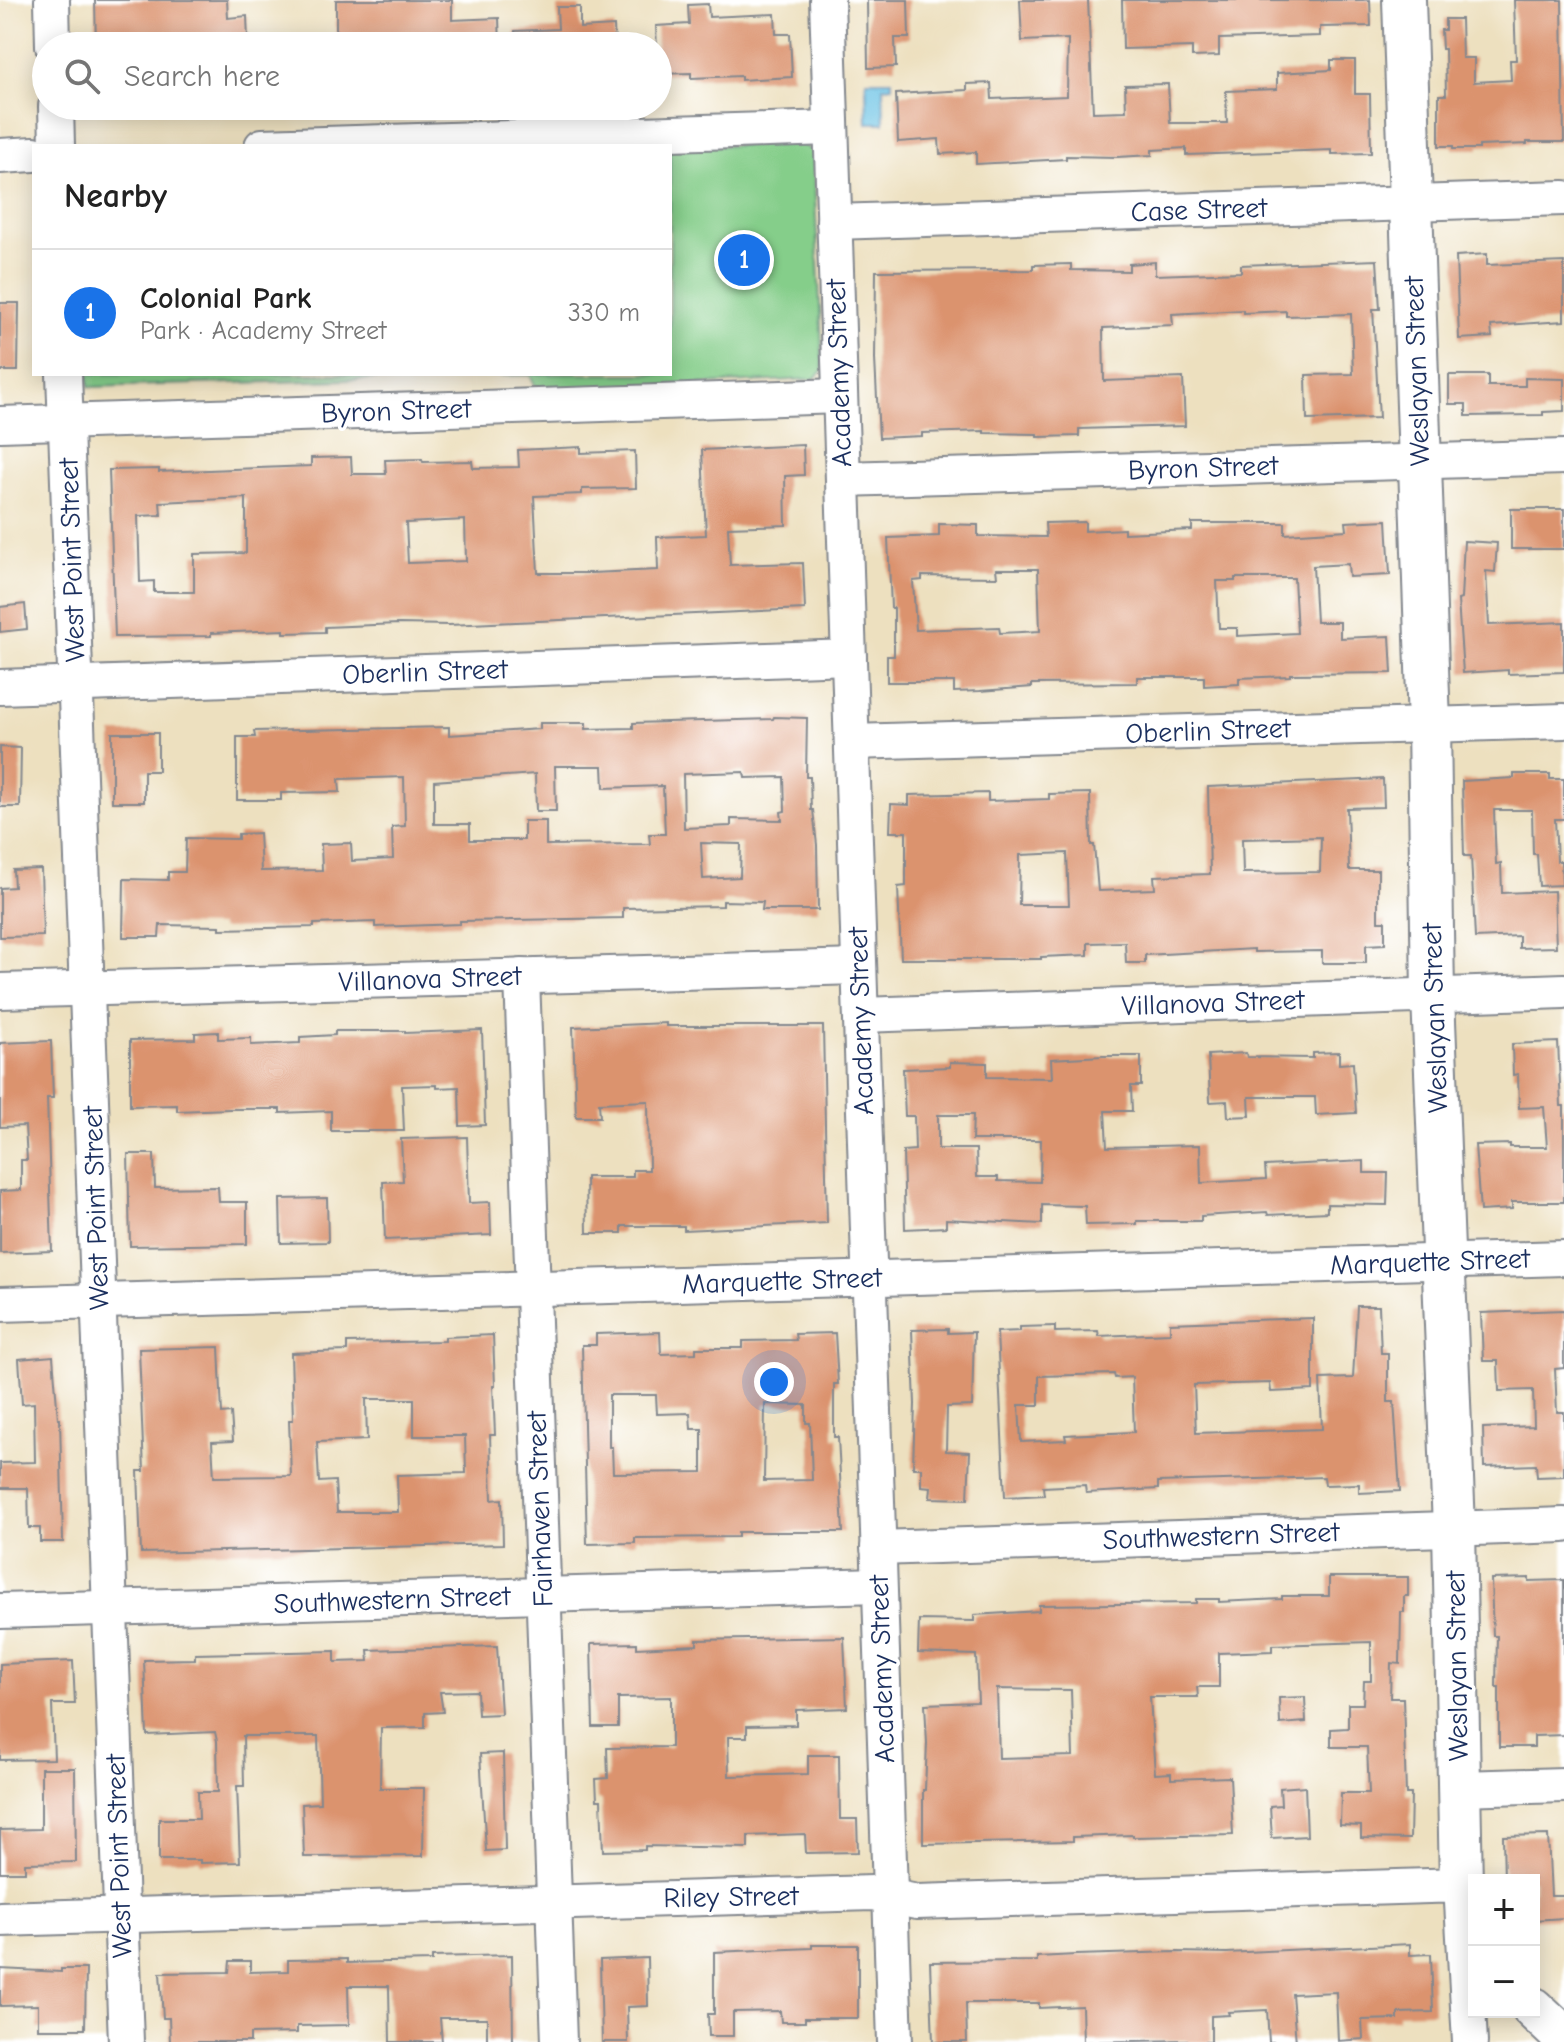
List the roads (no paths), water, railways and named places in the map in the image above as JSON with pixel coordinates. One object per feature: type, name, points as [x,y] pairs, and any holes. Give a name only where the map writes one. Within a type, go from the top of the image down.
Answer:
[{"type":"main road","name":"Weslayan Street","points":[[1404,0],[1429,725],[1433,996],[1454,1528],[1460,1788],[1467,1901]]},
{"type":"main road","points":[[1540,2015],[1564,2037]]},
{"type":"street","points":[[52,0],[53,32]]},
{"type":"street","name":"Academy Street","points":[[827,0],[895,2042]]},
{"type":"street","points":[[56,120],[57,144]]},
{"type":"street","points":[[325,144],[831,128]]},
{"type":"street","points":[[0,156],[32,154]]},
{"type":"street","name":"Case Street","points":[[834,222],[1564,198]]},
{"type":"street","name":"West Point Street","points":[[64,376],[126,2042]]},
{"type":"street","name":"Byron Street","points":[[0,424],[840,396]]},
{"type":"street","name":"Byron Street","points":[[843,479],[1564,457]]},
{"type":"street","name":"Oberlin Street","points":[[0,687],[849,657]]},
{"type":"street","name":"Oberlin Street","points":[[852,742],[1564,721]]},
{"type":"street","name":"Villanova Street","points":[[0,991],[859,967]]},
{"type":"street","name":"Fairhaven Street","points":[[522,976],[559,2042]]},
{"type":"street","name":"Villanova Street","points":[[861,1015],[1564,991]]},
{"type":"street","name":"Marquette Street","points":[[0,1304],[1564,1258]]},
{"type":"street","name":"Southwestern Street","points":[[878,1548],[1564,1525]]},
{"type":"street","name":"Southwestern Street","points":[[0,1611],[879,1585]]},
{"type":"street","points":[[1460,1788],[1564,1785]]},
{"type":"street","name":"Riley Street","points":[[0,1919],[873,1893],[890,1898],[937,1901],[1467,1901]]},
{"type":"street","name":"Weslayan Street","points":[[1467,1901],[1475,2030]]},
{"type":"water","points":[[866,80],[892,80],[892,86],[883,87],[884,123],[867,123]]},
{"type":"place","name":"Colonial Park","points":[[744,260]]}]
